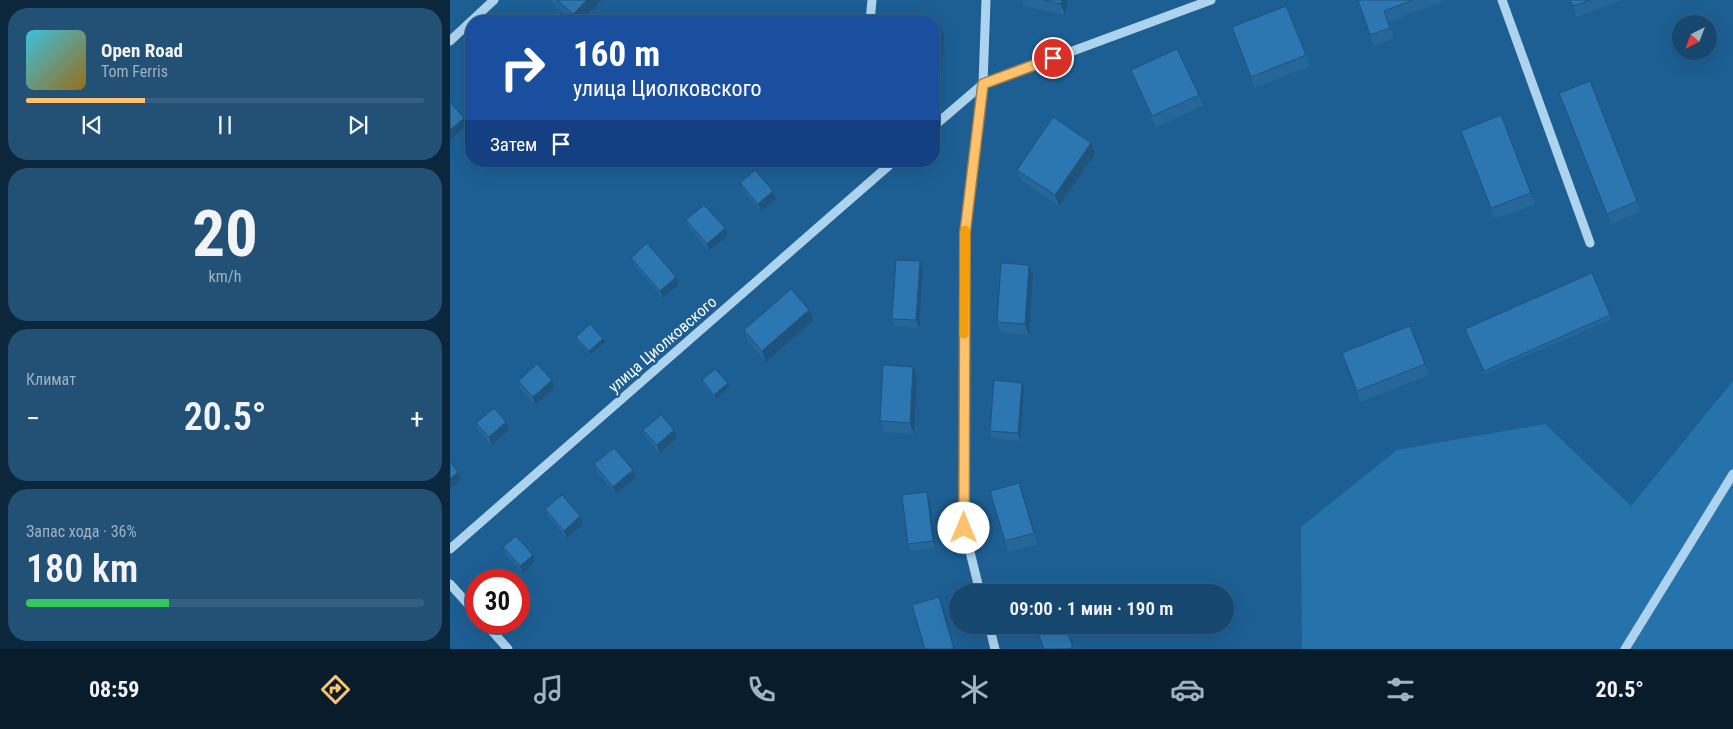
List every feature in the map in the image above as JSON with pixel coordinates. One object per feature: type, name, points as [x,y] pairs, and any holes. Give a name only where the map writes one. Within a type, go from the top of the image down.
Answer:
[{"type":"street","points":[[478,15],[494,0]]},
{"type":"street","points":[[871,15],[872,0]]},
{"type":"street","points":[[978,584],[964,528],[965,233],[983,84],[986,0]]},
{"type":"street","points":[[940,121],[983,84],[1211,0]]},
{"type":"street","points":[[1502,0],[1590,243]]},
{"type":"street","points":[[450,41],[465,27]]},
{"type":"street","name":"улица Циолковского","points":[[450,549],[887,167]]},
{"type":"street","points":[[1625,649],[1733,474]]},
{"type":"street","points":[[450,584],[465,601]]},
{"type":"street","points":[[495,634],[508,649]]},
{"type":"street","points":[[991,634],[995,649]]},
{"type":"shaded area","points":[[1733,381],[1733,649],[1302,649],[1301,527],[1397,450],[1545,424],[1631,506]]},
{"type":"building","points":[[557,0],[587,0],[573,14]]},
{"type":"building","points":[[1044,0],[1062,0],[1061,4]]},
{"type":"building","points":[[1358,0],[1413,0],[1384,11],[1390,28],[1370,35]]},
{"type":"building","points":[[1570,0],[1590,0],[1573,6]]},
{"type":"building","points":[[1286,6],[1306,55],[1251,77],[1232,27]]},
{"type":"building","points":[[1177,49],[1199,95],[1152,116],[1131,70]]},
{"type":"building","points":[[1590,81],[1637,201],[1607,214],[1559,93]]},
{"type":"building","points":[[450,102],[464,118],[450,130]]},
{"type":"building","points":[[1501,115],[1531,193],[1491,208],[1461,131]]},
{"type":"building","points":[[1053,117],[1091,143],[1055,195],[1017,170]]},
{"type":"building","points":[[755,170],[773,191],[758,204],[740,183]]},
{"type":"building","points":[[704,205],[725,228],[707,244],[686,220]]},
{"type":"building","points":[[647,243],[676,277],[660,291],[631,258]]},
{"type":"building","points":[[896,260],[920,261],[916,320],[892,319]]},
{"type":"building","points":[[1001,263],[1029,265],[1025,324],[997,322]]},
{"type":"building","points":[[1592,273],[1610,315],[1484,371],[1465,329]]},
{"type":"building","points":[[791,289],[809,310],[762,351],[744,330]]},
{"type":"building","points":[[590,324],[603,339],[589,351],[576,337]]},
{"type":"building","points":[[1410,326],[1425,364],[1357,391],[1342,353]]},
{"type":"building","points":[[537,364],[552,380],[533,397],[518,381]]},
{"type":"building","points":[[883,365],[913,367],[910,423],[880,421]]},
{"type":"building","points":[[715,369],[728,383],[714,395],[702,380]]},
{"type":"building","points":[[994,380],[1022,383],[1018,433],[990,431]]},
{"type":"building","points":[[494,408],[506,422],[489,437],[476,423]]},
{"type":"building","points":[[661,415],[674,430],[657,445],[643,430]]},
{"type":"building","points":[[614,448],[633,470],[613,487],[594,464]]},
{"type":"building","points":[[450,462],[458,472],[450,479]]},
{"type":"building","points":[[1019,483],[1034,533],[1005,541],[990,491]]},
{"type":"building","points":[[927,492],[933,541],[908,544],[902,495]]},
{"type":"building","points":[[562,495],[580,516],[564,531],[545,509]]},
{"type":"building","points":[[516,536],[533,555],[520,566],[503,547]]},
{"type":"building","points":[[939,597],[954,649],[925,649],[912,605]]},
{"type":"building","points":[[1038,634],[1068,634],[1073,647],[1068,649],[1044,649]]},
{"type":"slow traffic","points":[[964,334],[965,230]]},
{"type":"route","points":[[964,528],[965,233],[983,84],[1053,58]]}]
